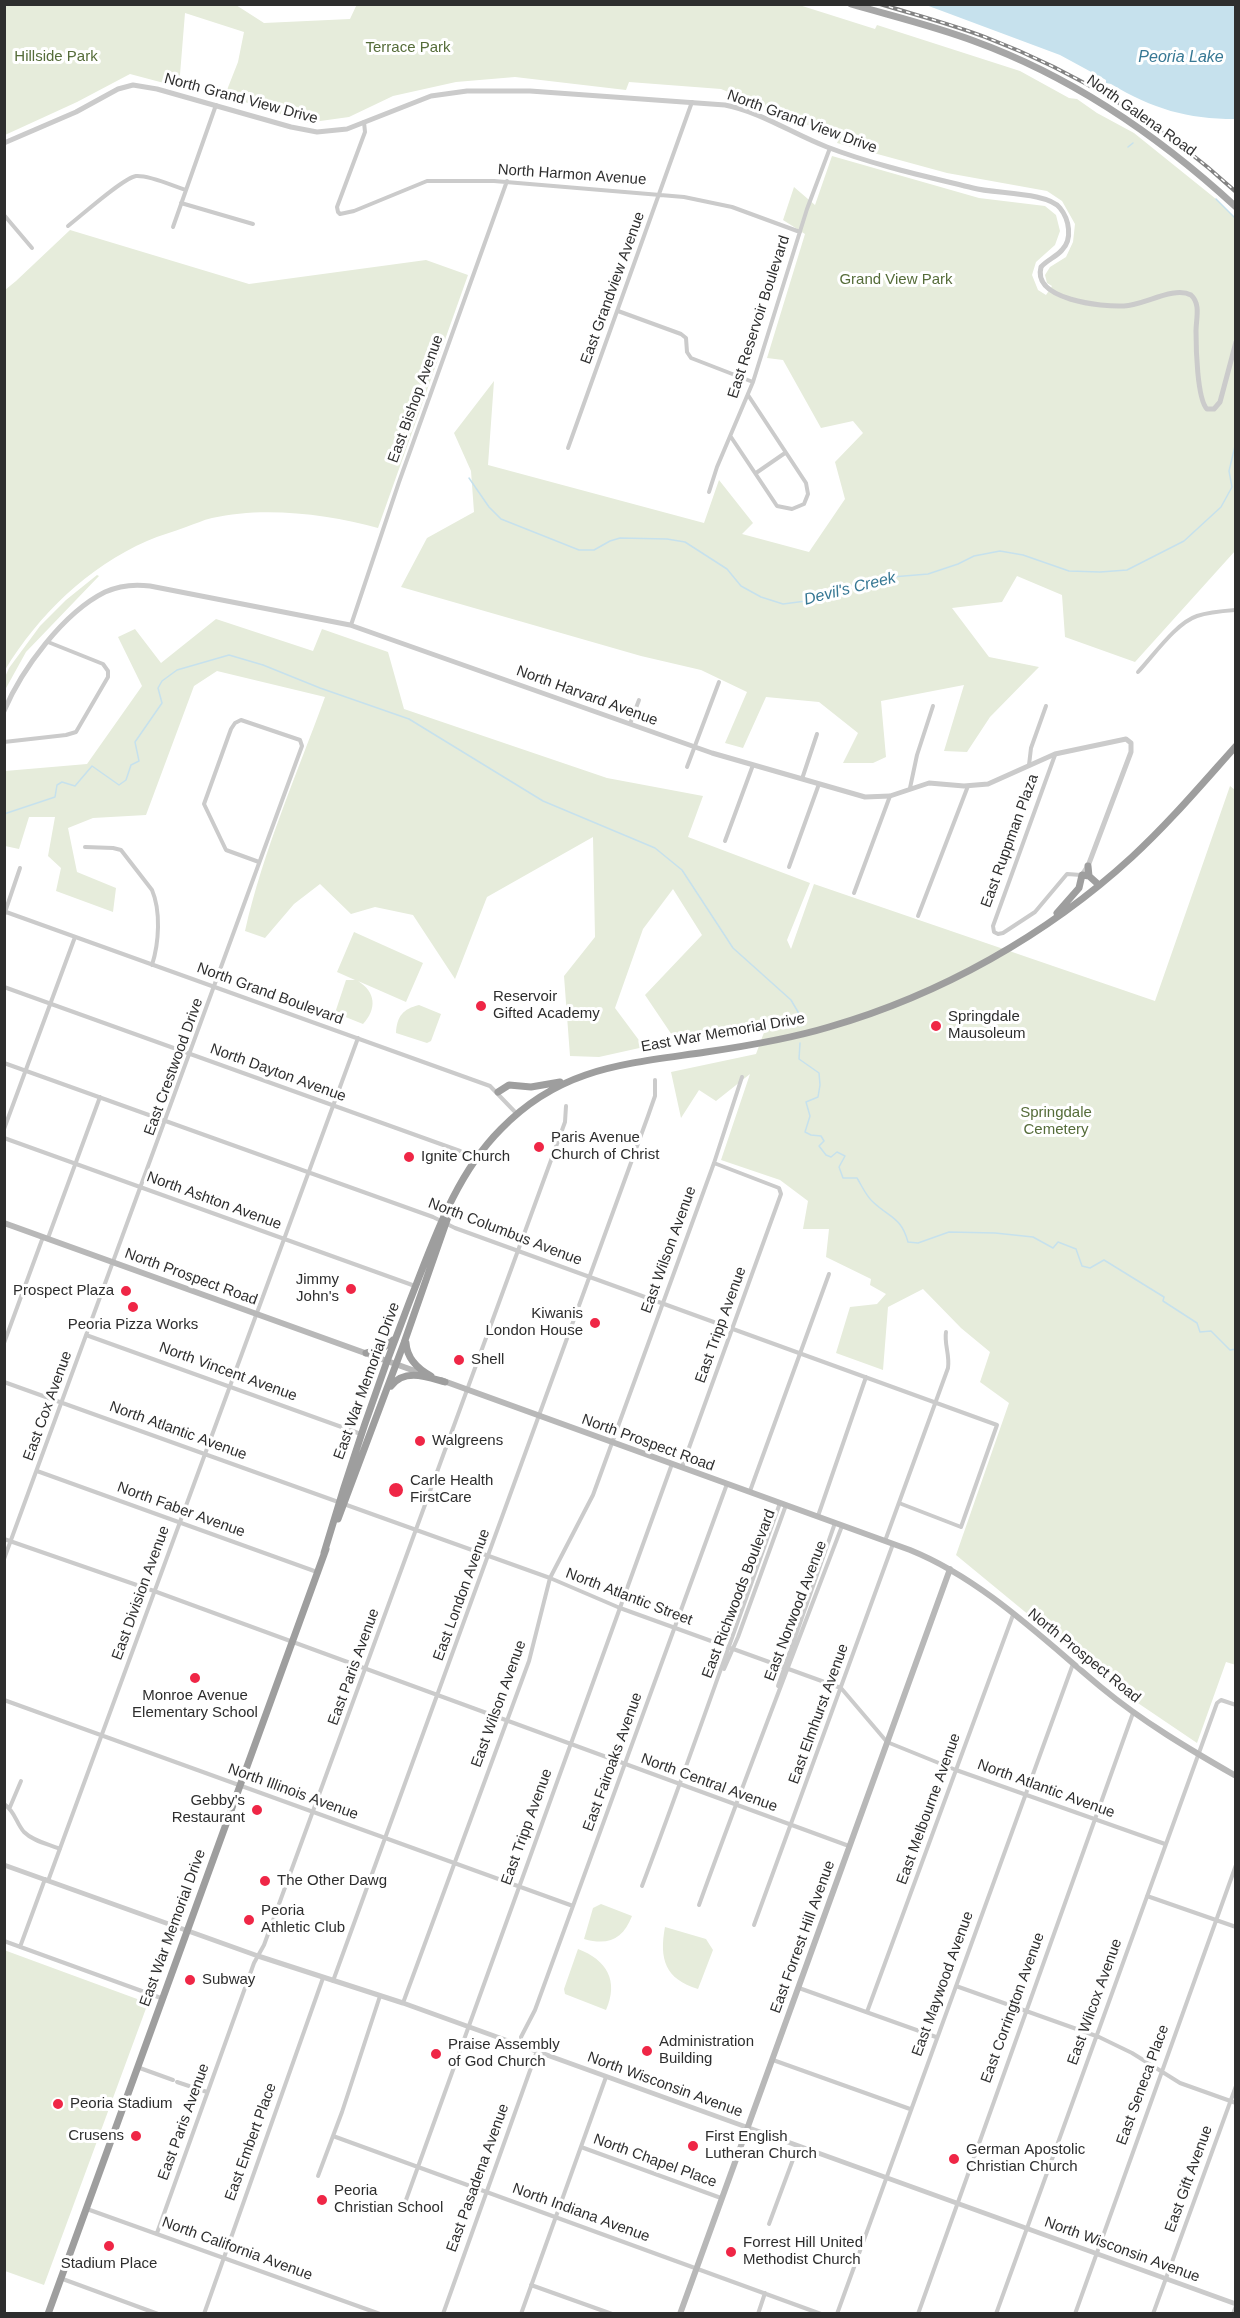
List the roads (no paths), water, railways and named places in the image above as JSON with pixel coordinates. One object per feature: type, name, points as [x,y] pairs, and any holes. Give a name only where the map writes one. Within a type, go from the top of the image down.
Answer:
[{"type":"highway","name":"East War Memorial Drive","points":[[342,1503],[361,1434],[387,1361],[458,1189],[475,1160],[493,1137],[517,1114],[539,1097],[574,1079],[620,1064],[750,1045],[828,1027],[900,1001],[983,962],[1035,932],[1099,885],[1164,825],[1236,746]]},
{"type":"highway","points":[[1035,932],[1071,898],[1086,876],[1088,866]]},
{"type":"highway","points":[[1086,876],[1099,885]]},
{"type":"highway","points":[[498,1092],[509,1085],[535,1087],[574,1079]]},
{"type":"highway","name":"East War Memorial Drive","points":[[48,2313],[342,1503],[409,1329],[444,1222]]},
{"type":"highway","points":[[409,1329],[406,1346],[409,1356],[420,1370],[436,1378]]},
{"type":"highway","points":[[366,1353],[383,1348],[397,1336]]},
{"type":"highway","points":[[373,1427],[389,1389],[400,1378],[412,1375],[446,1382]]},
{"type":"main road","name":"North Galena Road","points":[[851,4],[969,39],[1066,82],[1153,137],[1236,207]]},
{"type":"main road","name":"North Prospect Road","points":[[4,1223],[885,1541],[950,1569],[973,1583],[1133,1712],[1236,1776]]},
{"type":"main road","name":"East Forrest Hill Avenue","points":[[680,2313],[950,1569]]},
{"type":"street","name":"North Grand View Drive","points":[[4,143],[76,112],[126,86],[136,85],[314,132],[340,131],[431,96],[466,91],[530,91],[692,102],[737,108],[830,148],[974,188],[1039,196],[1053,201],[1066,218],[1068,239],[1062,251],[1043,265],[1039,276],[1044,285],[1059,295],[1086,302],[1124,306],[1178,292],[1190,294],[1196,299],[1197,305],[1196,332],[1202,399],[1207,409],[1214,409],[1219,404],[1236,342]]},
{"type":"street","name":"East Grandview Avenue","points":[[568,448],[692,102]]},
{"type":"street","points":[[173,227],[216,105]]},
{"type":"street","name":"North Harmon Avenue","points":[[364,122],[364,132],[337,207],[338,213],[344,214],[429,180],[507,181],[660,194],[732,207],[800,232]]},
{"type":"street","name":"East Reservoir Boulevard","points":[[709,492],[717,467],[753,382],[800,232],[830,148]]},
{"type":"street","points":[[68,226],[122,184],[136,176],[159,180],[186,190]]},
{"type":"street","name":"East Bishop Avenue","points":[[351,625],[399,482],[507,181]]},
{"type":"street","points":[[182,203],[252,224]]},
{"type":"street","points":[[4,215],[32,248]]},
{"type":"street","points":[[618,311],[683,335],[686,338],[688,354],[691,358],[753,382]]},
{"type":"street","points":[[730,437],[777,506],[788,509],[798,507],[806,499],[807,486],[747,395]]},
{"type":"street","points":[[756,473],[785,453]]},
{"type":"street","name":"North Harvard Avenue","points":[[4,711],[25,673],[48,642],[73,615],[110,590],[137,585],[351,625],[696,747],[866,797],[890,796],[929,783],[968,786],[990,783],[1055,754],[1127,739],[1130,742],[1130,754],[1088,866]]},
{"type":"street","points":[[1138,672],[1179,627],[1191,619],[1204,614],[1236,610]]},
{"type":"street","points":[[4,742],[69,735],[76,732],[108,677],[108,671],[103,664],[48,642]]},
{"type":"street","points":[[687,767],[719,682]]},
{"type":"street","points":[[630,724],[639,700]]},
{"type":"street","points":[[910,788],[917,755],[933,706]]},
{"type":"street","points":[[1029,766],[1031,748],[1046,706]]},
{"type":"street","name":"East Crestwood Drive","points":[[114,1262],[303,744],[300,740],[244,720],[238,721],[231,729],[206,796],[205,808],[225,849],[259,862]]},
{"type":"street","points":[[802,779],[817,734]]},
{"type":"street","name":"East Ruppman Plaza","points":[[1055,754],[1007,885],[993,931],[997,934],[1001,933],[1032,915],[1067,874],[1086,876]]},
{"type":"street","points":[[726,841],[753,765]]},
{"type":"street","points":[[789,867],[819,784]]},
{"type":"street","points":[[918,916],[968,786]]},
{"type":"street","points":[[854,893],[890,796]]},
{"type":"street","points":[[86,848],[121,850],[152,890],[158,940],[152,964]]},
{"type":"street","points":[[5,914],[20,868]]},
{"type":"street","name":"North Grand Boulevard","points":[[5,914],[152,964],[490,1086],[517,1114]]},
{"type":"street","points":[[4,1129],[75,937]]},
{"type":"street","name":"North Dayton Avenue","points":[[4,987],[456,1150],[475,1160]]},
{"type":"street","name":"East Division Avenue","points":[[20,1947],[60,1849],[358,1038]]},
{"type":"street","name":"North Columbus Avenue","points":[[4,1063],[997,1425],[961,1527],[899,1503]]},
{"type":"street","name":"East Wilson Avenue","points":[[403,2003],[532,1650],[550,1578],[563,1549],[587,1509],[613,1442],[714,1163],[742,1077]]},
{"type":"street","name":"East London Avenue","points":[[333,1981],[655,1098],[656,1080]]},
{"type":"street","points":[[4,1343],[76,1164],[100,1097]]},
{"type":"street","name":"East Paris Avenue","points":[[157,2234],[207,2092],[314,1812],[468,1390],[565,1122],[566,1106]]},
{"type":"street","name":"North Ashton Avenue","points":[[4,1138],[416,1287]]},
{"type":"street","name":"East Tripp Avenue","points":[[682,1467],[781,1191],[779,1188],[714,1163]]},
{"type":"street","name":"East Cox Avenue","points":[[4,1559],[114,1262]]},
{"type":"street","points":[[749,1492],[828,1274]]},
{"type":"street","points":[[885,1541],[949,1365],[945,1341],[946,1332]]},
{"type":"street","name":"North Vincent Avenue","points":[[86,1335],[361,1434]]},
{"type":"street","points":[[817,1517],[866,1377]]},
{"type":"street","name":"North Atlantic Avenue","points":[[4,1382],[342,1503]]},
{"type":"street","name":"East Tripp Avenue","points":[[406,2200],[672,1464]]},
{"type":"street","name":"North Faber Avenue","points":[[37,1471],[317,1572]]},
{"type":"street","name":"East Fairoaks Avenue","points":[[522,2046],[520,2037],[535,2010],[728,1484]]},
{"type":"street","name":"North Atlantic Street","points":[[342,1503],[550,1578],[620,1608],[841,1688],[887,1742]]},
{"type":"street","name":"East Richwoods Boulevard","points":[[642,1886],[783,1504]]},
{"type":"street","name":"East Norwood Avenue","points":[[699,1905],[838,1525]]},
{"type":"street","name":"North Central Avenue","points":[[4,1539],[154,1591],[680,1786],[849,1846]]},
{"type":"street","name":"East Elmhurst Avenue","points":[[754,1925],[893,1544]]},
{"type":"street","name":"East Melbourne Avenue","points":[[867,2012],[1012,1615]]},
{"type":"street","name":"East Maywood Avenue","points":[[837,2313],[1072,1664]]},
{"type":"street","name":"North Illinois Avenue","points":[[4,1700],[573,1906]]},
{"type":"street","name":"East Wilcox Avenue","points":[[996,2313],[1219,1700],[1236,1705]]},
{"type":"street","name":"East Corrington Avenue","points":[[918,2313],[1133,1712]]},
{"type":"street","name":"North Atlantic Avenue","points":[[887,1742],[956,1770],[1165,1844]]},
{"type":"street","points":[[10,1807],[21,1780]]},
{"type":"street","points":[[4,1804],[10,1807],[24,1832],[33,1839],[60,1849]]},
{"type":"street","name":"North Wisconsin Avenue","points":[[4,1865],[258,1956],[403,2003],[1236,2305]]},
{"type":"street","name":"East Seneca Place","points":[[1075,2313],[1236,1865]]},
{"type":"street","points":[[1147,1896],[1236,1927]]},
{"type":"street","points":[[4,1941],[162,1998]]},
{"type":"street","name":"East Embert Place","points":[[204,2313],[322,1978]]},
{"type":"street","points":[[956,1986],[1095,2036],[1127,2051],[1184,2084],[1236,2103]]},
{"type":"street","points":[[797,1987],[936,2037]]},
{"type":"street","points":[[318,2176],[380,1996]]},
{"type":"street","name":"East Pasadena Avenue","points":[[443,2313],[537,2051]]},
{"type":"street","points":[[771,2059],[910,2109]]},
{"type":"street","points":[[136,2067],[207,2092]]},
{"type":"street","points":[[521,2313],[606,2077]]},
{"type":"street","name":"East Gift Avenue","points":[[1153,2313],[1236,2086]]},
{"type":"street","name":"North Indiana Avenue","points":[[333,2136],[821,2313]]},
{"type":"street","points":[[769,2224],[798,2146]]},
{"type":"street","name":"North Chapel Place","points":[[581,2147],[721,2198]]},
{"type":"street","name":"North California Avenue","points":[[85,2208],[380,2313]]},
{"type":"street","points":[[59,2278],[158,2313]]},
{"type":"street","points":[[531,2284],[612,2313]]},
{"type":"street","points":[[758,2313],[765,2293]]},
{"type":"street","points":[[1233,2313],[1236,2305]]},
{"type":"water","name":"Peoria Lake","points":[[926,5],[1235,5],[1235,119],[1186,115],[1156,106],[1106,83],[1106,80],[1060,55]]},
{"type":"waterway","points":[[1128,147],[1133,143]]},
{"type":"waterway","points":[[1216,199],[1236,219]]},
{"type":"waterway","name":"Devil's Creek","points":[[469,478],[489,507],[501,519],[579,550],[594,550],[620,538],[667,539],[685,542],[727,569],[741,586],[761,597],[783,604],[829,598],[842,588],[880,578],[928,574],[974,556],[1000,551],[1023,555],[1069,571],[1127,570],[1184,541],[1221,507],[1232,487],[1229,471],[1236,442]]},
{"type":"waterway","points":[[4,814],[55,797],[57,785],[62,782],[75,786],[92,766],[119,785],[126,780],[131,765],[139,761],[135,742],[162,703],[158,688],[162,681],[177,670],[229,655],[263,665],[409,719],[543,801],[655,848],[682,870],[733,948],[791,1000],[801,1017],[801,1026]]},
{"type":"waterway","points":[[800,1043],[799,1059],[819,1073],[820,1085],[818,1097],[806,1102],[810,1116],[805,1132],[821,1136],[824,1141],[819,1146],[826,1155],[831,1157],[837,1152],[845,1156],[839,1167],[843,1178],[857,1178],[871,1200],[902,1227],[908,1242],[918,1243],[949,1232],[1033,1237],[1053,1248],[1058,1242],[1076,1249],[1082,1266],[1090,1268],[1104,1260],[1164,1297],[1163,1301],[1197,1323],[1200,1332],[1211,1331],[1230,1350],[1236,1349]]},
{"type":"railway","points":[[880,4],[985,37],[1086,84],[1118,102],[1179,144],[1236,192]]},
{"type":"place","name":"Reservoir Gifted Academy","points":[[481,1006]]},
{"type":"place","name":"Springdale Mausoleum","points":[[936,1026]]},
{"type":"place","name":"Paris Avenue Church of Christ","points":[[539,1147]]},
{"type":"place","name":"Ignite Church","points":[[409,1157]]},
{"type":"place","name":"Jimmy John's","points":[[351,1289]]},
{"type":"place","name":"Prospect Plaza","points":[[126,1291]]},
{"type":"place","name":"Peoria Pizza Works","points":[[133,1307]]},
{"type":"place","name":"Kiwanis London House","points":[[595,1323]]},
{"type":"place","name":"Shell","points":[[459,1360]]},
{"type":"place","name":"Walgreens","points":[[420,1441]]},
{"type":"place","name":"Carle Health FirstCare","points":[[396,1490]]},
{"type":"place","name":"Monroe Avenue Elementary School","points":[[195,1678]]},
{"type":"place","name":"Gebby's Restaurant","points":[[257,1810]]},
{"type":"place","name":"The Other Dawg","points":[[265,1881]]},
{"type":"place","name":"Peoria Athletic Club","points":[[249,1920]]},
{"type":"place","name":"Subway","points":[[190,1980]]},
{"type":"place","name":"Administration Building","points":[[647,2051]]},
{"type":"place","name":"Praise Assembly of God Church","points":[[436,2054]]},
{"type":"place","name":"Peoria Stadium","points":[[58,2104]]},
{"type":"place","name":"Crusens","points":[[136,2136]]},
{"type":"place","name":"First English Lutheran Church","points":[[693,2146]]},
{"type":"place","name":"German Apostolic Christian Church","points":[[954,2159]]},
{"type":"place","name":"Peoria Christian School","points":[[322,2200]]},
{"type":"place","name":"Stadium Place","points":[[109,2246]]},
{"type":"place","name":"Forrest Hill United Methodist Church","points":[[731,2252]]},
{"type":"park label","name":"Terrace Park","points":[[408,48]]},
{"type":"park label","name":"Hillside Park","points":[[56,57]]},
{"type":"park label","name":"Grand View Park","points":[[896,280]]},
{"type":"park label","name":"Springdale Cemetery","points":[[1056,1122]]}]
